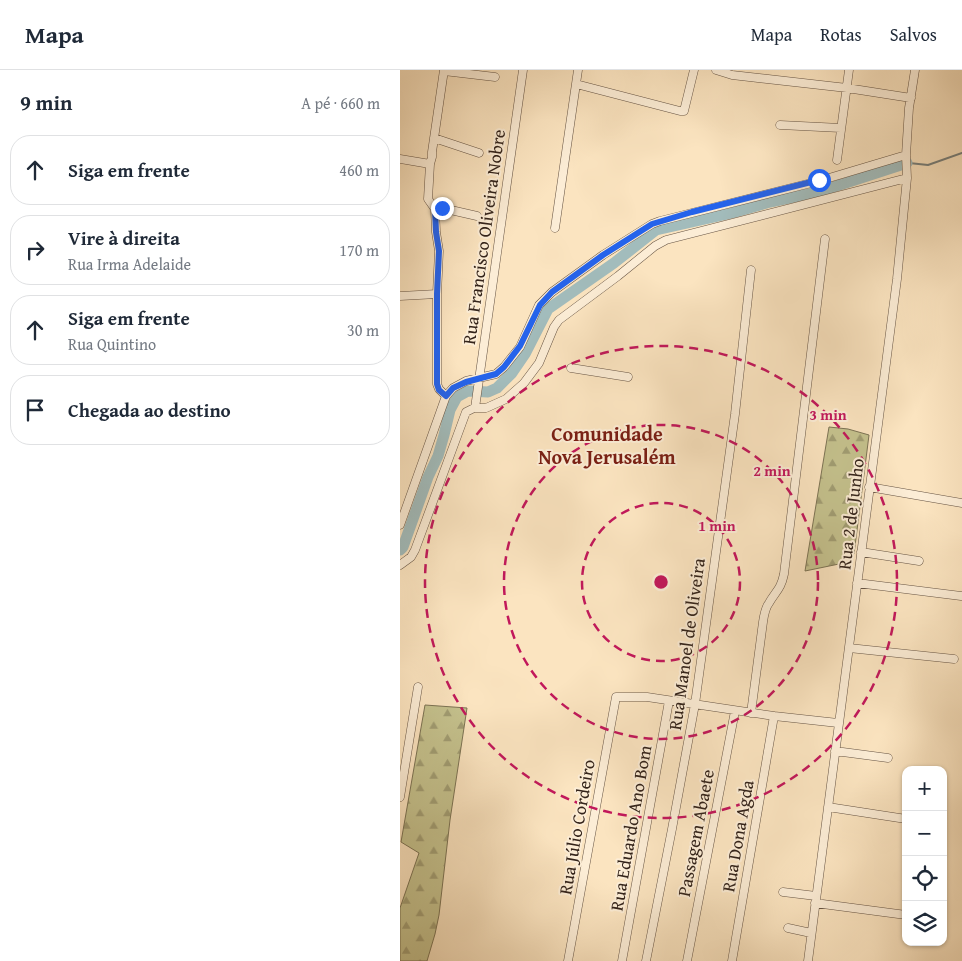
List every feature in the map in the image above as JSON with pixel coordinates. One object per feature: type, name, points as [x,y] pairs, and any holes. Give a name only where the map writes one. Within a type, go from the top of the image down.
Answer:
[{"type":"street","name":"Rua Francisco Oliveira Nobre","points":[[474,408],[524,70]]},
{"type":"street","points":[[556,228],[578,70]]},
{"type":"street","points":[[576,84],[680,112],[684,111],[694,70]]},
{"type":"street","points":[[716,70],[732,75],[783,78],[910,98]]},
{"type":"street","points":[[837,160],[849,70]]},
{"type":"street","name":"Rua 2 de Junho","points":[[808,961],[892,317],[907,178],[906,155],[910,98],[915,70]]},
{"type":"street","points":[[446,396],[439,390],[437,384],[439,251],[435,209],[428,198],[430,164],[444,71],[495,77]]},
{"type":"street","points":[[780,125],[841,128]]},
{"type":"street","points":[[434,138],[479,153]]},
{"type":"street","points":[[400,524],[446,396],[453,388],[466,382],[478,383],[496,374],[504,367],[520,346],[540,305],[552,292],[603,255],[652,224],[906,155]]},
{"type":"street","points":[[400,159],[430,164]]},
{"type":"street","points":[[400,565],[411,557],[415,550],[466,412],[474,408],[486,408],[506,399],[524,383],[539,363],[554,327],[559,320],[655,246],[666,240],[907,178]]},
{"type":"street","points":[[435,209],[442,208],[477,216]]},
{"type":"street","points":[[751,713],[765,611],[768,603],[780,588],[784,574],[825,239]]},
{"type":"street","name":"Rua Manoel de Oliveira","points":[[646,961],[695,704],[735,414],[751,270]]},
{"type":"street","points":[[400,296],[437,294]]},
{"type":"street","points":[[571,368],[628,377]]},
{"type":"street","points":[[869,487],[962,503]]},
{"type":"street","points":[[861,552],[919,561]]},
{"type":"street","points":[[857,583],[961,596]]},
{"type":"street","points":[[849,648],[954,659]]},
{"type":"street","points":[[400,797],[418,687]]},
{"type":"street","name":"Rua Júlio Cordeiro","points":[[568,961],[616,698],[618,696],[647,697],[669,701]]},
{"type":"street","points":[[669,701],[838,723]]},
{"type":"street","name":"Rua Eduardo Ano Bom","points":[[622,961],[669,701]]},
{"type":"street","name":"Passagem Abaete","points":[[687,961],[735,710]]},
{"type":"street","name":"Rua Dona Agda","points":[[732,961],[774,716]]},
{"type":"street","points":[[835,751],[888,758]]},
{"type":"street","points":[[828,807],[902,818]]},
{"type":"street","points":[[783,892],[902,913]]},
{"type":"street","points":[[788,928],[811,933]]},
{"type":"green space","points":[[829,427],[848,429],[869,435],[854,554],[839,564],[805,571]]},
{"type":"green space","points":[[425,705],[467,708],[435,934],[427,961],[400,961],[400,908],[419,853],[401,842]]},
{"type":"waterway","points":[[909,163],[928,165],[962,153]]},
{"type":"waterway","points":[[400,550],[403,547],[428,477],[438,456],[450,410],[457,397],[468,391],[488,392],[497,388],[512,373],[525,354],[548,309],[614,263],[656,230],[818,192],[907,163]]},
{"type":"district","name":"Comunidade Nova Jerusalém","points":[[607,446]]},
{"type":"route","points":[[442,208],[435,209],[439,251],[437,384],[439,390],[446,396],[453,388],[466,382],[496,374],[511,359],[520,346],[540,305],[552,292],[603,255],[652,224],[819,180]]}]
